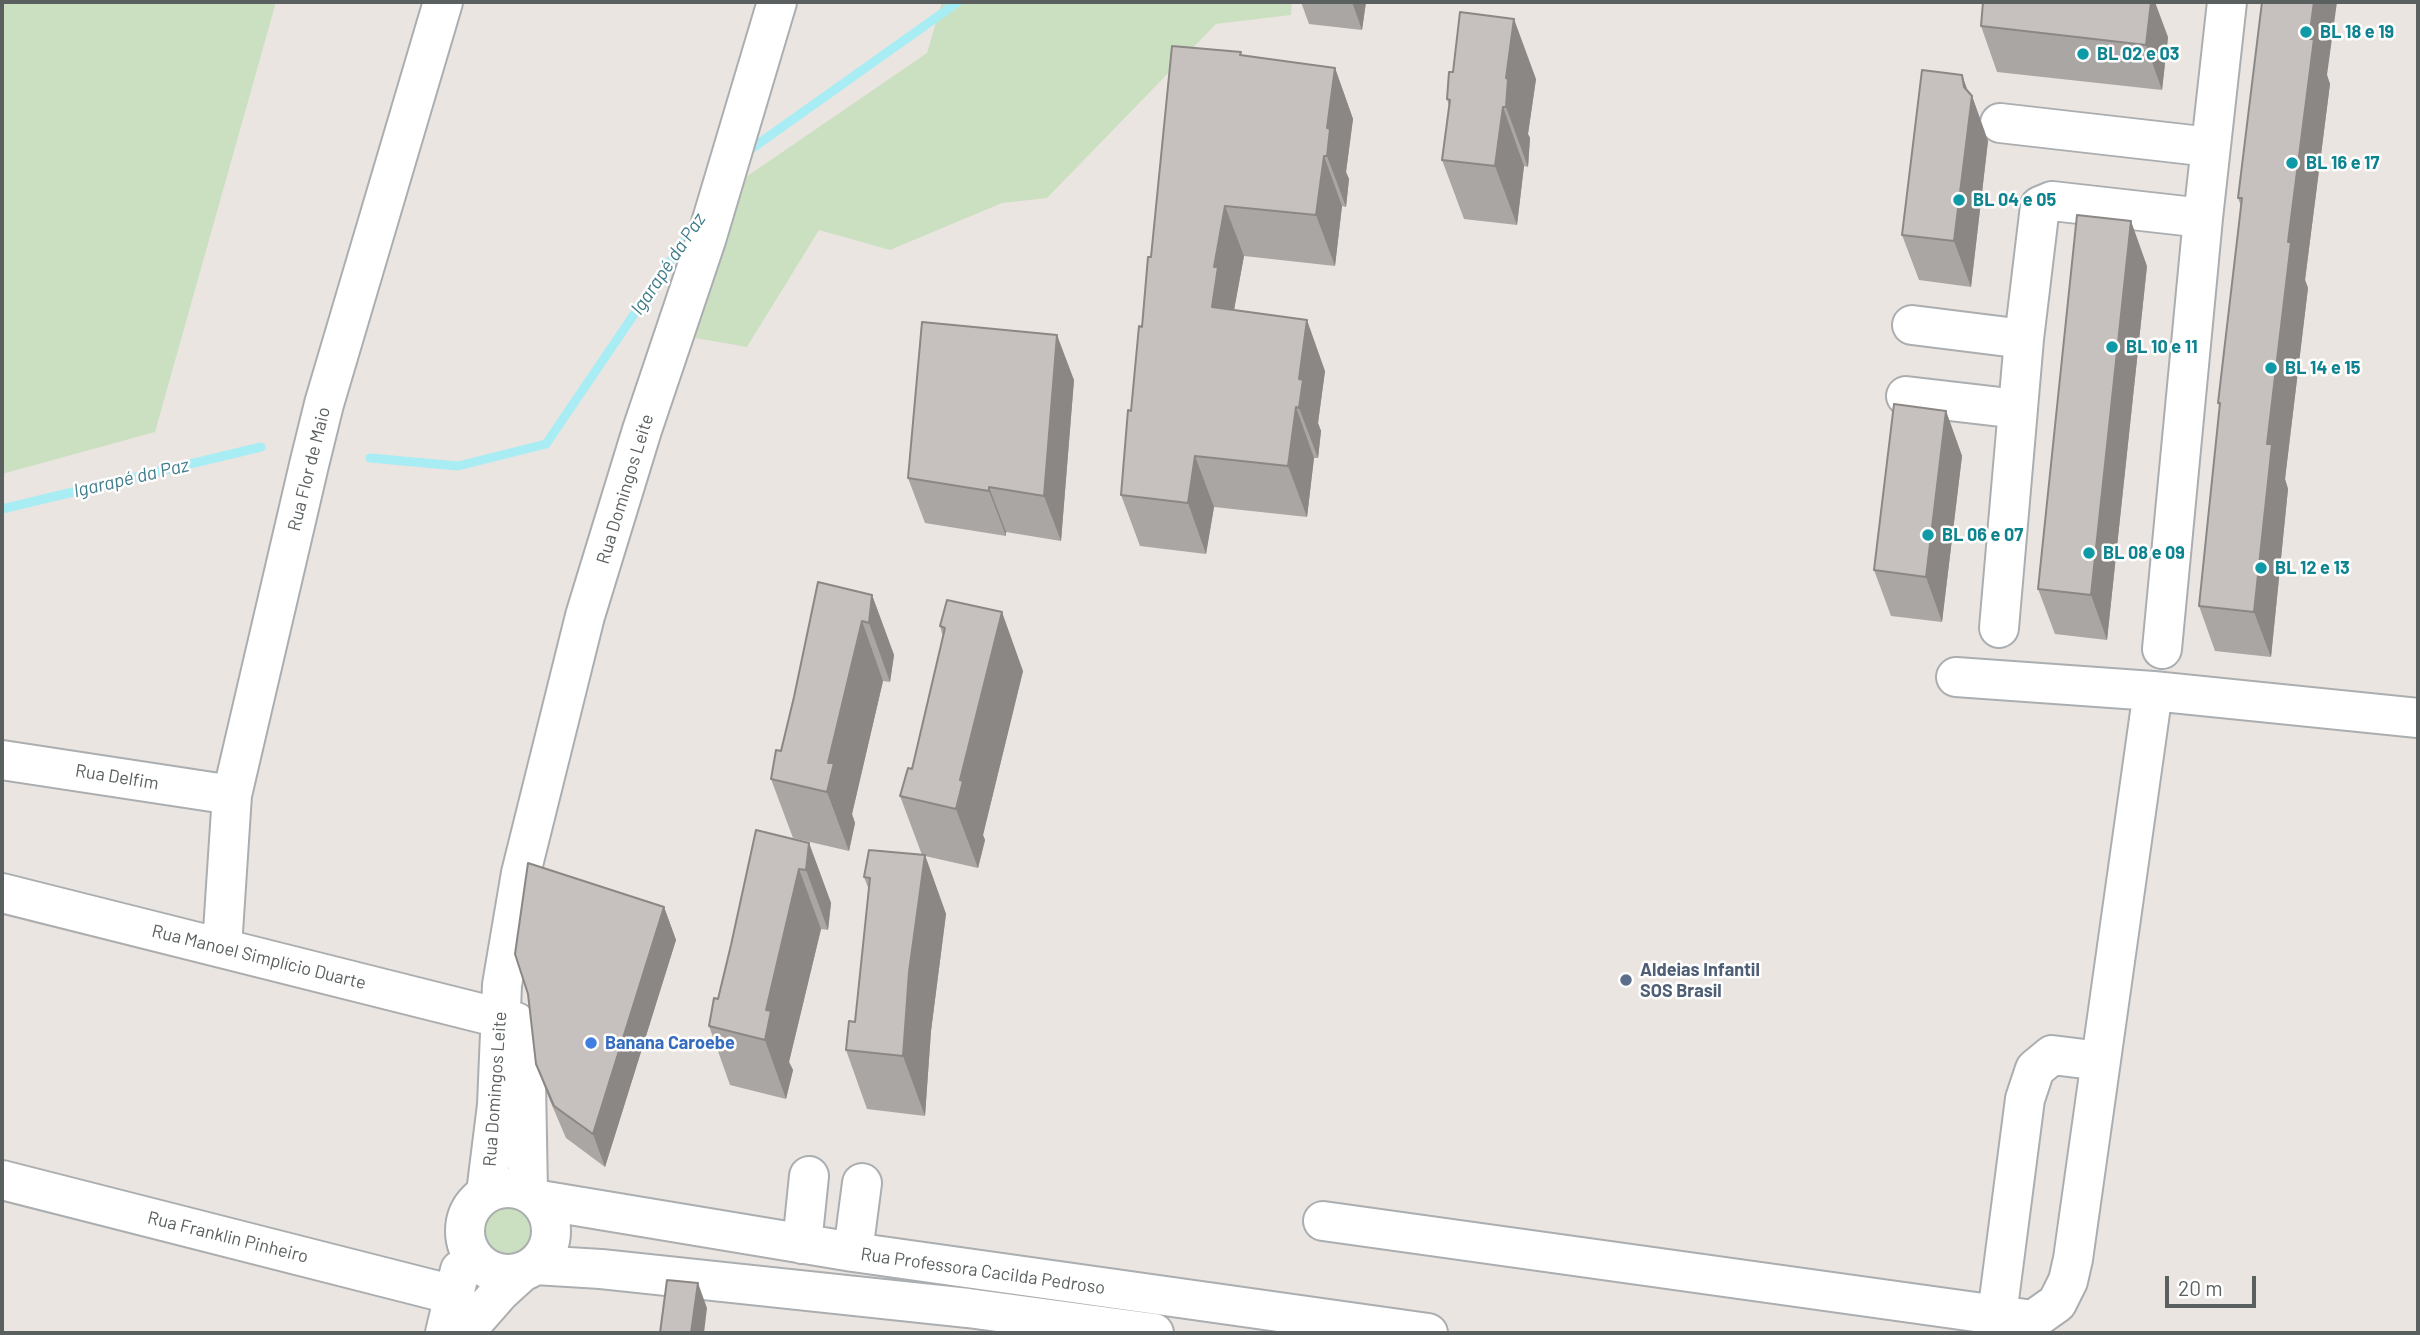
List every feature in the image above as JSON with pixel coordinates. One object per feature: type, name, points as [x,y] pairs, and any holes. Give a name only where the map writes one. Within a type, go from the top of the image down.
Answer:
[{"type":"street","name":"Rua Flor de Maio","points":[[222,947],[232,795],[309,465],[324,404],[443,2]]},
{"type":"street","name":"Rua Domingos Leite","points":[[486,1193],[521,873],[585,617],[642,430],[706,240],[778,2]]},
{"type":"street","points":[[2162,649],[2210,147],[2227,2]]},
{"type":"street","points":[[2000,123],[2210,147]]},
{"type":"street","points":[[1999,628],[2038,210],[2043,203],[2052,201],[2203,218]]},
{"type":"street","points":[[1912,325],[2024,339]]},
{"type":"street","points":[[1906,396],[2018,409]]},
{"type":"street","points":[[1956,677],[2153,691],[2418,718]]},
{"type":"street","points":[[1324,1221],[2020,1323],[2057,1303],[2071,1270],[2153,691]]},
{"type":"street","name":"Rua Delfim","points":[[2,760],[232,795]]},
{"type":"street","name":"Rua Manoel Simplício Duarte","points":[[2,893],[222,947],[506,1008]]},
{"type":"street","name":"Rua Domingos Leite","points":[[506,1008],[526,1083],[534,1196]]},
{"type":"street","points":[[2020,1323],[2025,1099],[2035,1069],[2052,1055],[2101,1061]]},
{"type":"street","points":[[802,1244],[809,1176]]},
{"type":"street","name":"Rua Franklin Pinheiro","points":[[2,1180],[454,1295]]},
{"type":"street","points":[[853,1252],[862,1183]]},
{"type":"street","points":[[464,1333],[500,1292],[528,1269],[545,1254],[551,1234],[548,1212],[534,1196],[514,1187],[486,1193],[475,1202],[468,1215],[465,1229],[471,1255],[489,1270],[511,1275],[528,1269],[601,1269],[968,1308],[1154,1333]]},
{"type":"street","name":"Rua Professora Cacilda Pedroso","points":[[534,1196],[853,1252],[1428,1333]]},
{"type":"street","points":[[445,1333],[467,1244]]},
{"type":"green space","points":[[2,2],[276,2],[155,432],[2,474]]},
{"type":"green space","points":[[942,2],[1292,2],[1291,15],[1216,24],[1047,198],[1002,203],[890,250],[819,230],[747,347],[695,338],[743,179],[927,53]]},
{"type":"green space","points":[[508,1206],[526,1213],[533,1231],[526,1249],[508,1256],[490,1249],[483,1231],[490,1213]]},
{"type":"building","points":[[1983,2],[2151,2],[2146,45],[1981,26]]},
{"type":"building","points":[[2262,2],[2314,2],[2309,39],[2314,39],[2288,242],[2291,242],[2267,444],[2272,444],[2254,612],[2199,606],[2218,403],[2242,198],[2238,198]]},
{"type":"building","points":[[1460,12],[1514,19],[1506,78],[1506,107],[1503,107],[1495,166],[1442,160],[1450,100],[1447,99],[1449,72],[1453,72]]},
{"type":"building","points":[[1172,46],[1241,52],[1240,55],[1335,68],[1327,128],[1330,129],[1327,156],[1324,156],[1316,215],[1225,206],[1214,267],[1218,267],[1212,307],[1307,320],[1299,379],[1303,380],[1299,408],[1296,407],[1288,466],[1195,456],[1188,503],[1121,495],[1128,410],[1131,411],[1139,326],[1142,327],[1148,257],[1151,257]]},
{"type":"building","points":[[1922,70],[1962,75],[1964,87],[1972,96],[1954,241],[1902,235]]},
{"type":"building","points":[[2077,215],[2131,221],[2091,595],[2038,589]]},
{"type":"building","points":[[922,322],[1057,335],[1044,496],[989,487],[989,491],[908,478]]},
{"type":"building","points":[[1894,404],[1946,411],[1926,577],[1874,570]]},
{"type":"building","points":[[818,582],[872,595],[869,623],[862,621],[828,763],[834,763],[827,792],[771,779],[776,750],[781,751],[794,697]]},
{"type":"building","points":[[947,600],[1002,612],[960,780],[963,781],[956,809],[900,796],[908,768],[912,769],[945,628],[940,626]]},
{"type":"building","points":[[756,830],[809,843],[806,870],[799,869],[766,1010],[771,1011],[765,1040],[709,1026],[714,998],[718,999],[731,945]]},
{"type":"building","points":[[869,850],[925,855],[909,972],[903,1056],[846,1050],[849,1021],[855,1022],[870,878],[864,877]]},
{"type":"building","name":"Banana Caroebe","points":[[528,863],[664,907],[593,1134],[554,1106],[536,1064],[528,994],[515,954]]},
{"type":"building","points":[[667,1280],[698,1283],[691,1333],[660,1333]]},
{"type":"waterway","name":"Igarapé da Paz","points":[[744,154],[958,2]]},
{"type":"waterway","name":"Igarapé da Paz","points":[[370,458],[458,466],[546,444],[692,229]]},
{"type":"waterway","name":"Igarapé da Paz","points":[[2,509],[261,447]]},
{"type":"place","name":"BL 18 e 19","points":[[2306,32]]},
{"type":"place","name":"BL 02 e 03","points":[[2083,54]]},
{"type":"place","name":"BL 16 e 17","points":[[2292,163]]},
{"type":"place","name":"BL 04 e 05","points":[[1959,200]]},
{"type":"place","name":"BL 10 e 11","points":[[2112,347]]},
{"type":"place","name":"BL 14 e 15","points":[[2271,368]]},
{"type":"place","name":"BL 06 e 07","points":[[1928,535]]},
{"type":"place","name":"BL 08 e 09","points":[[2089,553]]},
{"type":"place","name":"BL 12 e 13","points":[[2261,568]]},
{"type":"place","name":"Aldeias Infantil SOS Brasil","points":[[1626,980]]},
{"type":"place","name":"Banana Caroebe","points":[[591,1043]]}]
